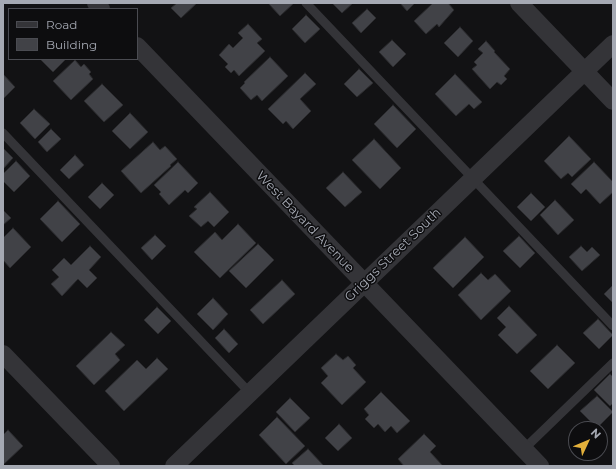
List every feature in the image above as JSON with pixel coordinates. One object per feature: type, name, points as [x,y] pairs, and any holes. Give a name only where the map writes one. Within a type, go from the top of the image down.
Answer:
[{"type":"street","points":[[519,3],[613,101]]},
{"type":"street","name":"Griggs Street South","points":[[174,466],[613,44]]},
{"type":"street","name":"West Bayard Avenue","points":[[138,47],[540,466]]},
{"type":"street","points":[[3,354],[110,466]]},
{"type":"lane","points":[[306,3],[613,326]]},
{"type":"lane","points":[[3,133],[250,393]]},
{"type":"lane","points":[[524,449],[613,363]]},
{"type":"building","points":[[177,3],[197,3],[181,18],[171,8]]},
{"type":"building","points":[[268,3],[294,3],[280,16]]},
{"type":"building","points":[[332,3],[353,3],[342,13]]},
{"type":"building","points":[[400,3],[415,3],[407,11]]},
{"type":"building","points":[[433,3],[448,3],[454,10],[439,27],[437,24],[426,34],[414,21]]},
{"type":"building","points":[[367,9],[376,18],[361,33],[352,23]]},
{"type":"building","points":[[306,15],[320,29],[305,43],[292,29]]},
{"type":"building","points":[[248,24],[262,39],[257,43],[265,51],[239,76],[234,70],[231,73],[225,67],[228,64],[219,55],[229,44],[233,48],[243,38],[238,33]]},
{"type":"building","points":[[460,27],[473,41],[458,57],[444,43]]},
{"type":"building","points":[[392,40],[406,54],[393,67],[379,52]]},
{"type":"building","points":[[486,41],[510,69],[504,76],[507,79],[501,85],[497,82],[490,89],[472,69],[477,65],[474,62],[483,53],[478,49]]},
{"type":"building","points":[[270,57],[288,76],[262,101],[257,95],[251,100],[240,88],[245,83],[244,82]]},
{"type":"building","points":[[41,60],[65,60],[53,72]]},
{"type":"building","points":[[75,60],[81,67],[84,64],[91,72],[89,74],[93,79],[71,100],[53,81]]},
{"type":"building","points":[[359,69],[373,83],[357,97],[344,84]]},
{"type":"building","points":[[305,73],[316,84],[300,99],[311,111],[293,129],[286,121],[283,124],[268,109]]},
{"type":"building","points":[[3,74],[15,87],[3,99]]},
{"type":"building","points":[[455,74],[482,102],[474,109],[469,104],[456,116],[435,94]]},
{"type":"building","points":[[102,84],[123,105],[104,122],[84,101]]},
{"type":"building","points":[[393,105],[416,129],[397,148],[374,124]]},
{"type":"building","points":[[34,109],[50,124],[35,139],[20,123]]},
{"type":"building","points":[[130,113],[148,132],[130,149],[112,131]]},
{"type":"building","points":[[51,129],[61,139],[47,152],[38,142]]},
{"type":"building","points":[[569,136],[591,159],[572,177],[568,173],[561,179],[544,161]]},
{"type":"building","points":[[374,139],[401,168],[380,189],[352,160]]},
{"type":"building","points":[[153,142],[160,150],[165,146],[177,159],[141,193],[121,171]]},
{"type":"building","points":[[3,148],[13,158],[3,169]]},
{"type":"building","points":[[75,155],[84,165],[69,179],[60,170]]},
{"type":"building","points":[[16,161],[30,176],[14,192],[3,181],[3,174]]},
{"type":"building","points":[[178,162],[198,183],[188,193],[185,190],[169,205],[159,194],[161,192],[154,185]]},
{"type":"building","points":[[594,162],[613,182],[613,192],[600,204],[586,189],[581,194],[571,184]]},
{"type":"building","points":[[343,172],[362,192],[345,207],[326,188]]},
{"type":"building","points":[[102,183],[114,195],[100,209],[88,197]]},
{"type":"building","points":[[210,192],[229,212],[214,227],[208,221],[201,227],[189,216],[197,209],[194,207]]},
{"type":"building","points":[[531,193],[545,207],[531,221],[517,207]]},
{"type":"building","points":[[555,200],[574,220],[558,235],[540,215]]},
{"type":"building","points":[[58,201],[80,224],[62,242],[40,219]]},
{"type":"building","points":[[3,210],[11,218],[3,225]]},
{"type":"building","points":[[238,224],[256,243],[220,278],[194,252],[215,232],[222,240]]},
{"type":"building","points":[[13,228],[31,247],[10,268],[3,260],[3,238]]},
{"type":"building","points":[[155,235],[166,246],[152,260],[141,248]]},
{"type":"building","points":[[519,236],[535,253],[520,268],[503,251]]},
{"type":"building","points":[[465,237],[484,257],[453,288],[433,268]]},
{"type":"building","points":[[258,244],[274,260],[246,288],[229,271]]},
{"type":"building","points":[[90,246],[101,257],[89,270],[97,278],[87,288],[78,279],[62,296],[51,284],[59,277],[52,270],[64,258],[71,265]]},
{"type":"building","points":[[581,246],[587,252],[592,247],[600,255],[582,271],[569,257]]},
{"type":"building","points":[[481,273],[488,280],[495,274],[511,291],[481,320],[458,295]]},
{"type":"building","points":[[282,280],[295,294],[263,324],[250,310]]},
{"type":"building","points":[[613,285],[613,303],[604,294]]},
{"type":"building","points":[[213,298],[228,314],[213,330],[197,314]]},
{"type":"building","points":[[509,306],[537,335],[517,354],[498,335],[506,327],[497,318]]},
{"type":"building","points":[[157,307],[171,321],[158,334],[144,320]]},
{"type":"building","points":[[598,319],[613,335],[599,349],[583,333]]},
{"type":"building","points":[[224,329],[238,344],[229,353],[215,338]]},
{"type":"building","points":[[111,332],[125,345],[115,354],[120,360],[94,385],[76,366]]},
{"type":"building","points":[[557,345],[575,363],[548,389],[530,371]]},
{"type":"building","points":[[336,354],[343,360],[348,356],[356,365],[353,368],[366,382],[342,405],[321,383],[328,376],[321,368]]},
{"type":"building","points":[[157,358],[168,369],[124,411],[105,391],[137,360],[146,369]]},
{"type":"building","points":[[610,374],[613,377],[613,403],[610,406],[594,390]]},
{"type":"building","points":[[381,392],[410,421],[397,433],[391,426],[385,432],[378,424],[374,428],[365,419],[369,415],[364,409]]},
{"type":"building","points":[[597,396],[613,412],[604,421],[590,421],[580,411]]},
{"type":"building","points":[[290,398],[310,418],[295,432],[276,412]]},
{"type":"building","points":[[277,417],[305,446],[286,464],[259,435]]},
{"type":"building","points":[[339,424],[352,438],[338,451],[325,438]]},
{"type":"building","points":[[8,430],[23,446],[3,465],[3,435]]},
{"type":"building","points":[[424,434],[436,446],[430,452],[443,466],[404,466],[398,459]]},
{"type":"building","points":[[308,449],[324,466],[295,466],[292,463]]}]
